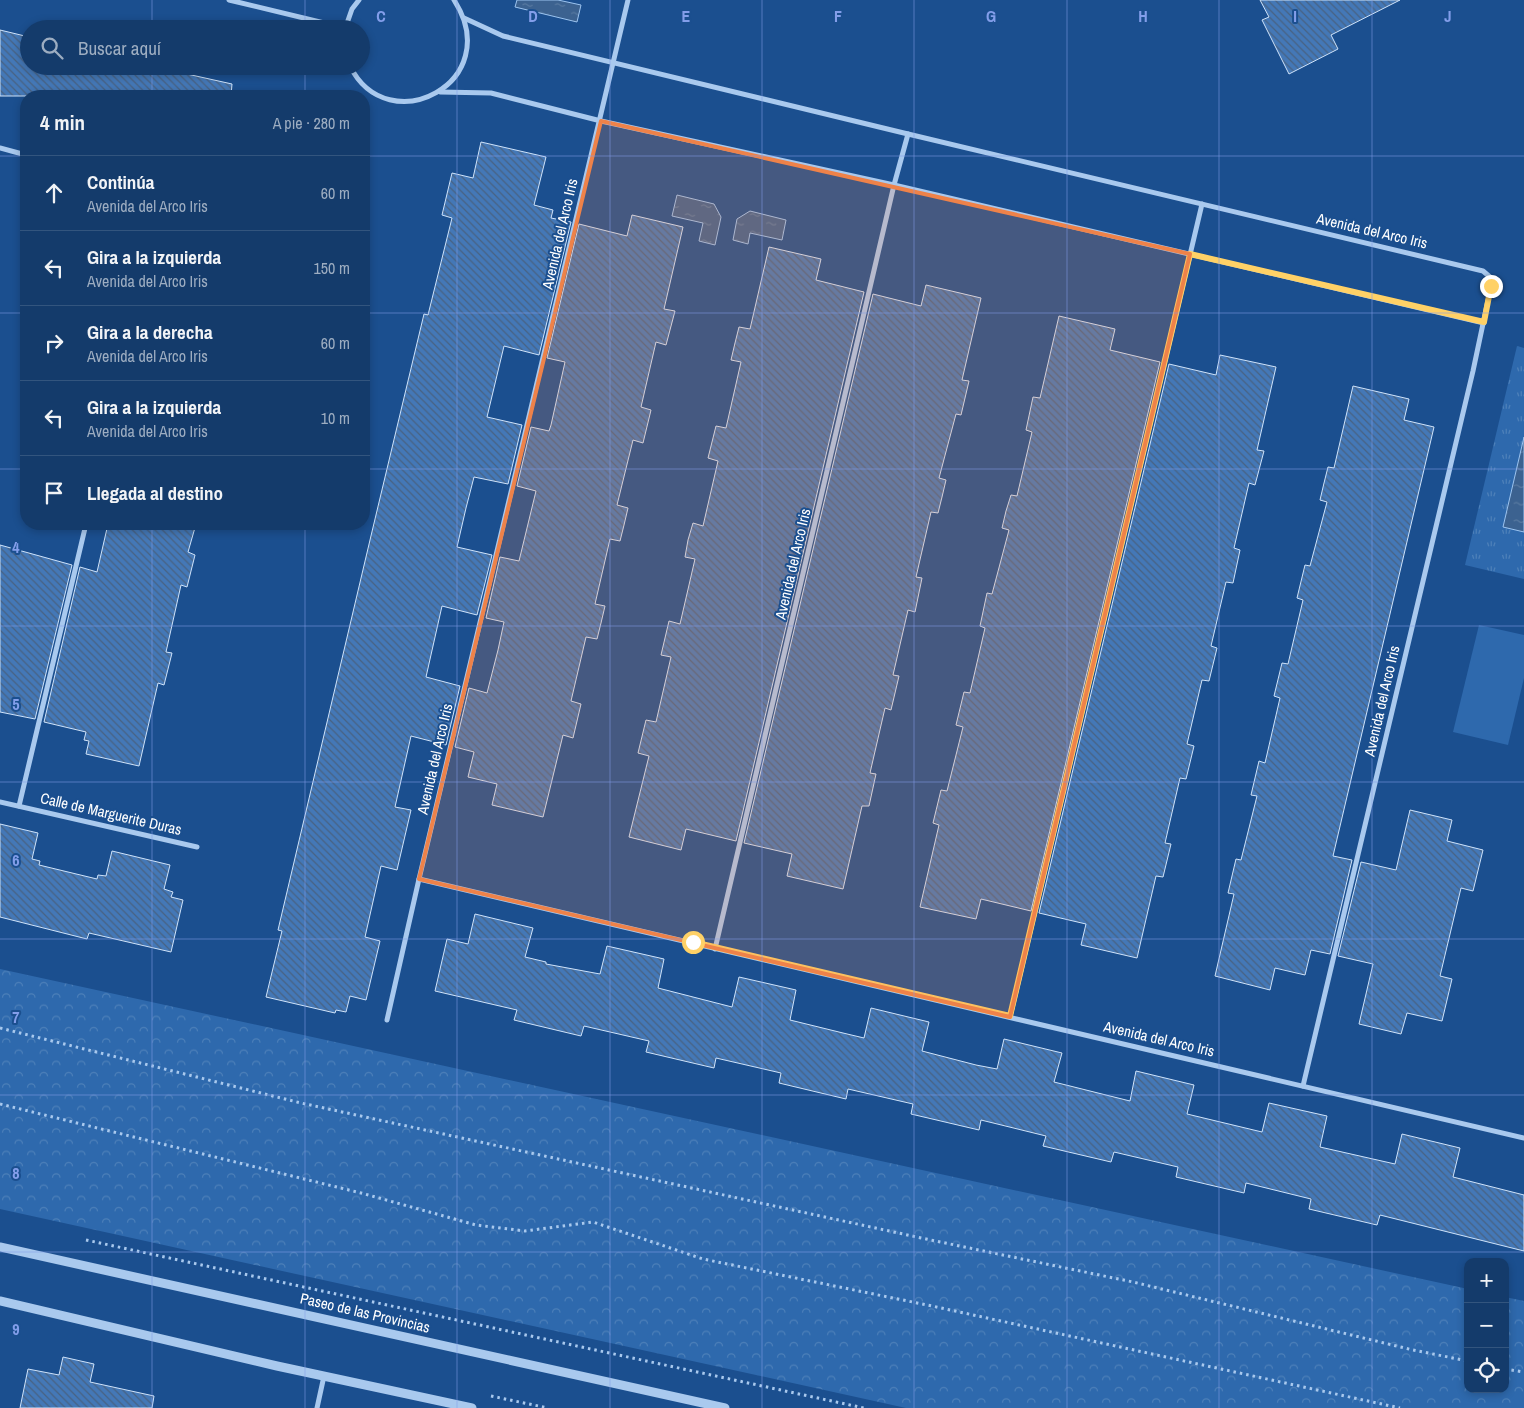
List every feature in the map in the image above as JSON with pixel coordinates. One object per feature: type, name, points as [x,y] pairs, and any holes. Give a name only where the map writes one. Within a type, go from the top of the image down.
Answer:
[{"type":"street","points":[[229,0],[312,20]]},
{"type":"street","points":[[348,20],[352,9],[359,0]]},
{"type":"street","points":[[356,75],[363,85],[380,97],[401,102],[422,100],[440,92],[456,77],[465,58],[468,38],[464,18],[454,0]]},
{"type":"street","name":"Avenida del Arco Iris","points":[[387,1020],[419,878],[601,121],[628,0]]},
{"type":"street","name":"Avenida del Arco Iris","points":[[464,18],[503,36],[1483,270],[1490,276],[1491,286],[1484,322],[1303,1086]]},
{"type":"street","points":[[440,92],[490,93],[601,121],[894,185],[1484,322]]},
{"type":"street","name":"Avenida del Arco Iris","points":[[715,949],[894,185],[908,134]]},
{"type":"street","points":[[0,148],[20,153]]},
{"type":"street","points":[[1010,1016],[1202,204]]},
{"type":"street","name":"Calle de Marguerite Duras","points":[[19,806],[85,530]]},
{"type":"street","name":"Calle de Marguerite Duras","points":[[0,802],[196,847]]},
{"type":"street","name":"Avenida del Arco Iris","points":[[419,878],[1524,1138]]},
{"type":"street","name":"Paseo de las Provincias","points":[[0,1247],[725,1408]]},
{"type":"street","points":[[0,1301],[324,1376],[472,1408]]},
{"type":"street","points":[[317,1408],[324,1376]]},
{"type":"path","points":[[0,1028],[301,1104],[1133,1282],[1403,1348],[1464,1360]]},
{"type":"path","points":[[0,1104],[361,1193],[476,1225],[525,1230],[593,1222],[703,1259],[932,1306],[1400,1408]]},
{"type":"path","points":[[78,1238],[864,1408]]},
{"type":"path","points":[[1509,1370],[1524,1372]]},
{"type":"highlighted area","points":[[601,121],[1190,254],[1010,1017],[419,879]]},
{"type":"green space","points":[[1517,346],[1524,348],[1524,579],[1465,565]]},
{"type":"green space","points":[[1479,625],[1524,635],[1524,678],[1508,745],[1453,732]]},
{"type":"green space","points":[[0,969],[1464,1288],[1464,1393],[1509,1393],[1509,1298],[1524,1301],[1524,1408],[906,1408],[0,1209]]},
{"type":"water","points":[[517,0],[558,0],[581,5],[577,22],[515,7]]},
{"type":"water","points":[[677,195],[714,204],[721,217],[715,245],[699,241],[703,223],[672,216]]},
{"type":"water","points":[[750,211],[786,220],[782,240],[750,233],[748,244],[733,240],[737,219]]},
{"type":"water","points":[[1524,437],[1524,532],[1503,527]]},
{"type":"building","points":[[1260,0],[1400,0],[1331,35],[1338,49],[1289,74],[1262,20],[1269,17]]},
{"type":"building","points":[[0,30],[20,35],[20,75],[192,75],[232,84],[232,90],[20,90],[20,96],[0,96]]},
{"type":"building","points":[[481,142],[546,157],[534,205],[553,210],[551,218],[571,222],[539,355],[504,346],[487,417],[522,425],[508,484],[474,477],[466,508],[457,547],[492,555],[477,615],[442,606],[426,677],[460,686],[446,745],[411,736],[395,807],[411,810],[397,870],[381,866],[365,937],[380,941],[366,1000],[350,996],[346,1012],[336,1010],[335,1013],[266,997],[282,931],[278,930],[370,540],[424,314],[428,315],[452,218],[442,215],[452,173],[473,178]]},
{"type":"building","points":[[632,215],[683,227],[664,309],[675,311],[666,345],[656,342],[641,407],[651,410],[643,443],[633,440],[617,505],[628,508],[620,541],[610,539],[595,604],[605,606],[601,623],[597,639],[586,637],[571,701],[581,704],[573,738],[563,735],[543,817],[492,805],[497,784],[468,777],[474,752],[455,747],[469,688],[487,693],[498,650],[504,622],[486,618],[500,557],[519,561],[536,491],[517,486],[531,427],[549,431],[551,425],[565,362],[547,358],[579,224],[627,236]]},
{"type":"building","points":[[769,247],[821,259],[816,280],[864,292],[736,841],[686,829],[681,850],[629,837],[649,756],[638,753],[646,720],[656,722],[671,657],[661,655],[669,621],[680,624],[695,559],[685,557],[688,540],[693,523],[703,526],[718,461],[708,458],[716,426],[726,428],[741,362],[731,360],[735,343],[739,327],[750,329]]},
{"type":"building","points":[[926,285],[981,298],[962,380],[969,381],[961,415],[956,414],[939,478],[946,480],[938,513],[931,512],[916,577],[922,578],[915,612],[908,610],[893,675],[899,676],[891,710],[885,708],[870,773],[876,774],[869,806],[862,806],[843,889],[787,876],[792,854],[744,843],[873,294],[921,306]]},
{"type":"building","points":[[1059,316],[1115,329],[1110,350],[1160,362],[1031,911],[981,899],[976,919],[920,907],[939,825],[933,823],[941,790],[947,791],[963,727],[956,725],[964,692],[970,693],[985,628],[980,626],[987,593],[992,594],[1009,530],[1002,528],[1011,495],[1017,496],[1032,432],[1026,430],[1033,397],[1040,398]]},
{"type":"building","points":[[1220,355],[1276,367],[1257,450],[1264,451],[1255,485],[1249,483],[1234,548],[1240,550],[1233,583],[1226,582],[1211,646],[1217,648],[1209,681],[1202,680],[1187,744],[1194,746],[1186,779],[1180,778],[1165,843],[1171,844],[1163,877],[1156,876],[1137,958],[1081,945],[1086,924],[1039,913],[1169,364],[1216,375]]},
{"type":"building","points":[[1353,386],[1409,399],[1404,420],[1434,427],[1333,856],[1352,860],[1330,954],[1311,950],[1305,975],[1275,968],[1270,990],[1215,976],[1234,894],[1228,893],[1236,859],[1241,860],[1257,796],[1251,795],[1259,761],[1265,763],[1280,698],[1274,696],[1282,663],[1288,664],[1303,600],[1297,598],[1305,565],[1310,566],[1327,502],[1320,500],[1328,467],[1334,468]]},
{"type":"building","points":[[107,530],[194,530],[188,552],[195,555],[187,587],[181,585],[166,652],[172,653],[164,685],[158,683],[139,766],[86,754],[89,741],[84,740],[86,732],[44,722],[80,567],[97,572]]},
{"type":"building","points":[[0,545],[72,565],[35,719],[0,712]]},
{"type":"building","points":[[1410,810],[1452,820],[1447,841],[1483,850],[1473,891],[1461,888],[1440,976],[1452,979],[1442,1021],[1407,1013],[1401,1034],[1359,1024],[1373,964],[1338,956],[1361,862],[1396,870]]},
{"type":"building","points":[[0,824],[38,833],[32,859],[40,861],[39,865],[97,879],[98,875],[106,876],[112,851],[170,865],[164,889],[173,892],[171,897],[183,900],[171,952],[89,933],[87,939],[0,917]]},
{"type":"building","points":[[475,914],[533,928],[525,957],[546,962],[546,964],[600,974],[607,946],[664,959],[658,988],[732,1007],[739,977],[796,990],[790,1020],[864,1038],[871,1008],[929,1022],[922,1051],[976,1065],[997,1069],[1004,1039],[1062,1053],[1054,1082],[1130,1101],[1136,1071],[1194,1085],[1187,1114],[1262,1132],[1269,1103],[1327,1116],[1320,1147],[1395,1164],[1402,1134],[1460,1148],[1453,1177],[1524,1195],[1524,1251],[1380,1215],[1377,1225],[1309,1209],[1311,1199],[1246,1183],[1244,1193],[1176,1177],[1178,1167],[1114,1152],[1111,1162],[1043,1146],[1046,1136],[981,1120],[979,1130],[911,1114],[913,1104],[848,1089],[846,1099],[779,1083],[781,1073],[716,1058],[714,1068],[646,1052],[649,1041],[584,1026],[581,1036],[514,1020],[517,1010],[435,991],[447,939],[468,944]]},
{"type":"building","points":[[63,1357],[94,1364],[90,1382],[154,1396],[152,1408],[20,1408],[28,1369],[59,1375]]},
{"type":"route","points":[[693,942],[715,949],[1010,1016],[1190,254],[1484,322],[1491,286]]}]
